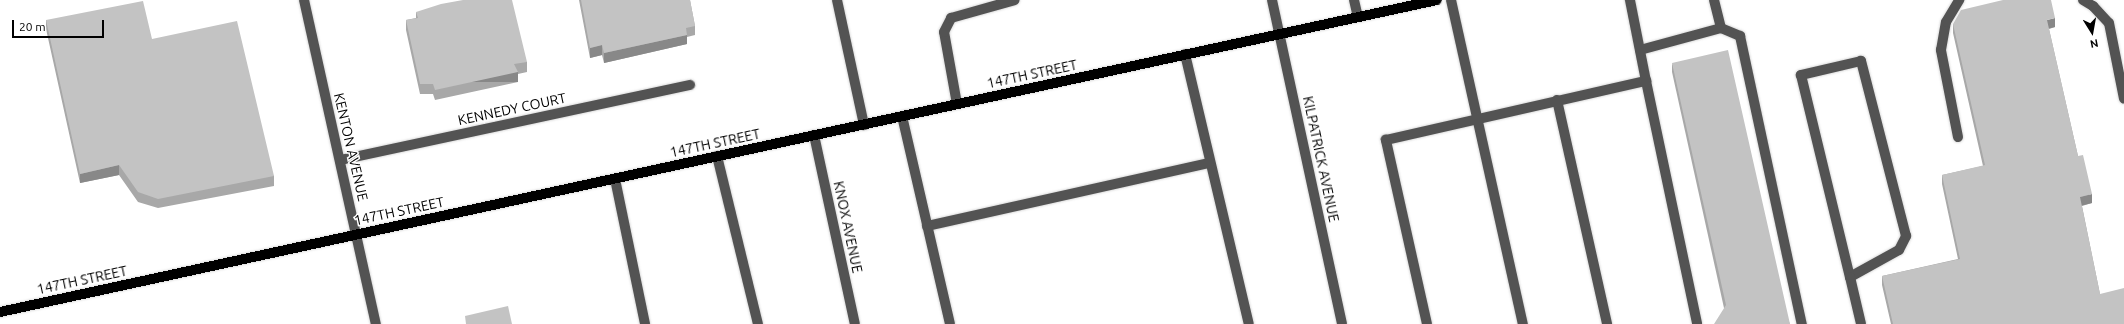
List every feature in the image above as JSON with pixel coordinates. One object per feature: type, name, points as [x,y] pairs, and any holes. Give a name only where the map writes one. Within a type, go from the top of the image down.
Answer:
[{"type":"main road","name":"147TH STREET","points":[[0,312],[1437,0]]},
{"type":"street","points":[[837,0],[864,125]]},
{"type":"street","points":[[957,104],[944,32],[951,18],[1015,0]]},
{"type":"street","name":"KILPATRICK AVENUE","points":[[1272,0],[1342,324]]},
{"type":"street","points":[[1354,0],[1358,17]]},
{"type":"street","points":[[1451,0],[1523,324]]},
{"type":"street","points":[[1630,0],[1697,324]]},
{"type":"street","points":[[1714,0],[1721,28]]},
{"type":"street","points":[[1958,137],[1941,50],[1946,22],[1959,0]]},
{"type":"street","points":[[2083,0],[2093,6],[2109,23],[2124,98]]},
{"type":"street","name":"KENTON AVENUE","points":[[307,1],[376,324]]},
{"type":"street","points":[[1640,50],[1721,28],[1740,36],[1802,324]]},
{"type":"street","points":[[1186,54],[1209,163],[1249,324]]},
{"type":"street","points":[[1850,277],[1899,250],[1906,236],[1861,61],[1801,75],[1861,324]]},
{"type":"street","points":[[1427,324],[1386,140],[1646,80]]},
{"type":"street","name":"KENNEDY COURT","points":[[340,160],[690,85]]},
{"type":"street","points":[[1557,100],[1607,324]]},
{"type":"street","points":[[902,116],[950,324]]},
{"type":"street","name":"KNOX AVENUE","points":[[814,135],[855,324]]},
{"type":"street","points":[[717,156],[758,324]]},
{"type":"street","points":[[927,226],[1209,163]]},
{"type":"street","points":[[615,179],[645,324]]},
{"type":"building","points":[[463,0],[512,0],[527,62],[514,64],[518,72],[435,90],[433,84],[420,84],[406,20],[418,18],[416,12],[441,4]]},
{"type":"building","points":[[581,0],[690,0],[695,26],[686,28],[687,35],[604,53],[602,45],[590,48]]},
{"type":"building","points":[[2003,0],[2051,0],[2055,18],[2047,20],[2078,156],[2083,155],[2092,194],[2080,197],[2100,294],[2124,288],[2124,324],[1893,324],[1882,276],[1960,259],[1942,175],[1985,165],[1953,24],[1961,10]]},
{"type":"building","points":[[143,1],[152,39],[237,21],[274,176],[158,199],[138,192],[119,165],[80,174],[46,20]]},
{"type":"building","points":[[1728,50],[1790,324],[1714,324],[1726,305],[1672,63]]},
{"type":"building","points":[[508,306],[512,324],[466,324],[465,316]]}]
